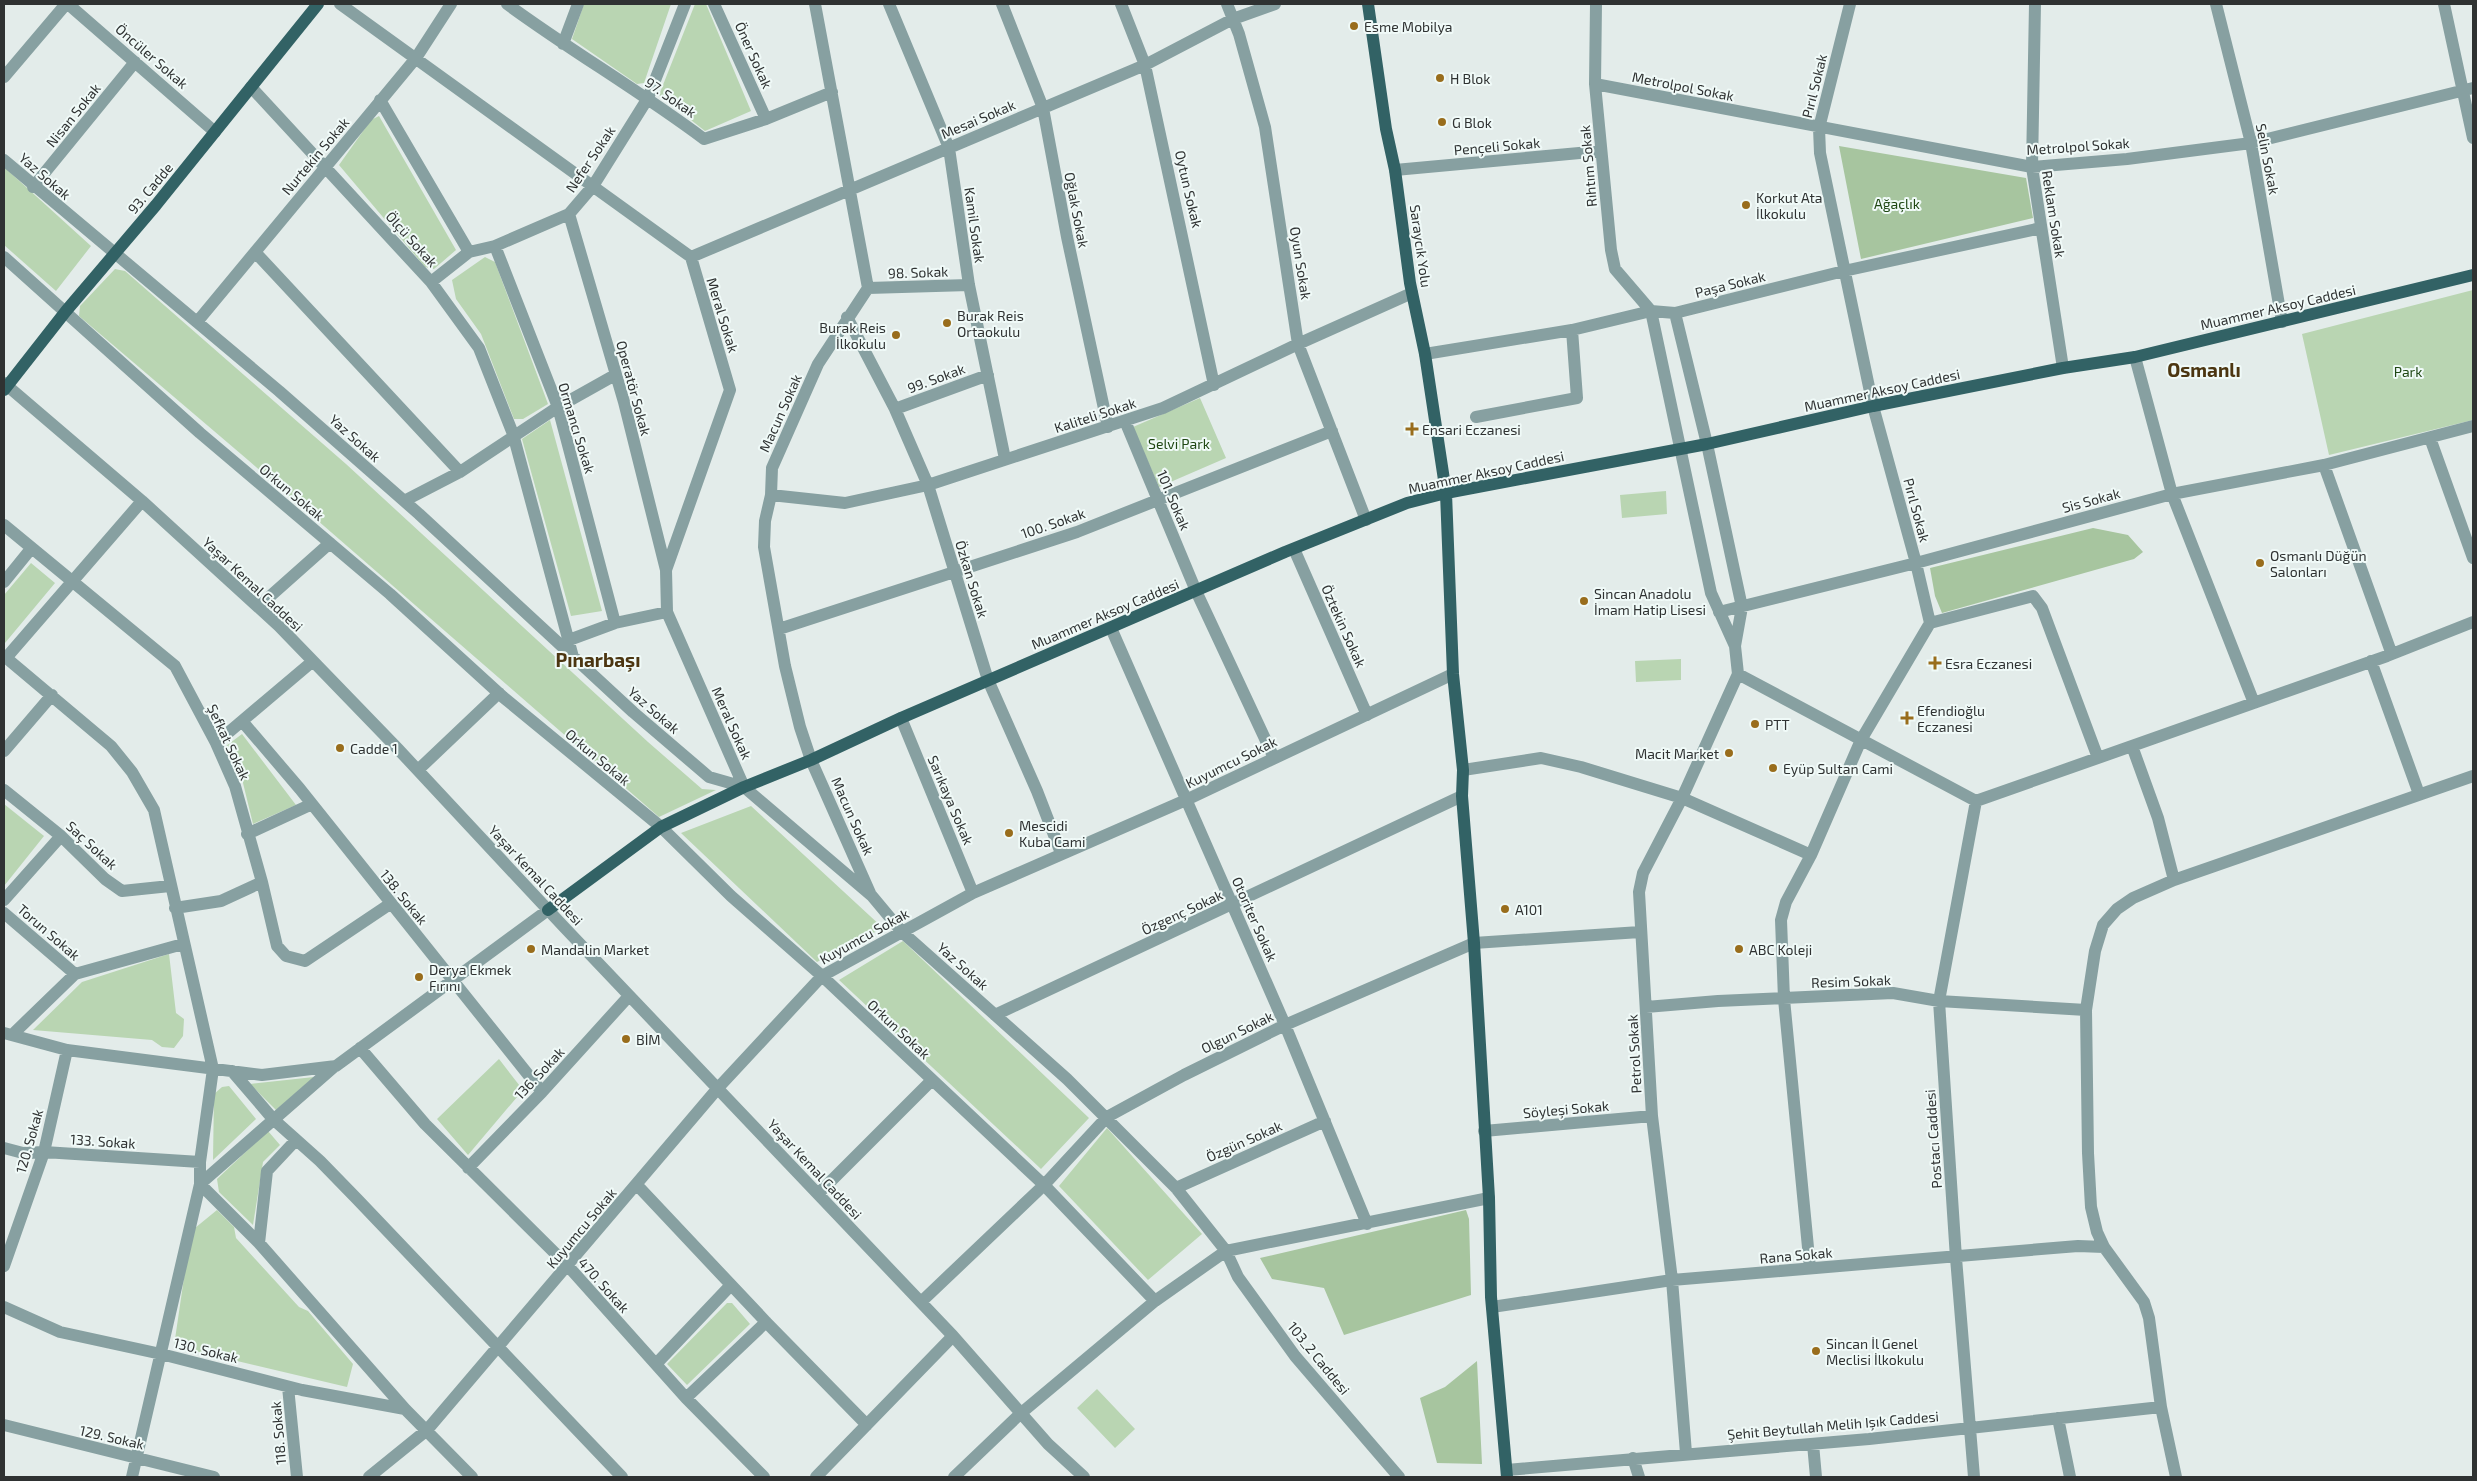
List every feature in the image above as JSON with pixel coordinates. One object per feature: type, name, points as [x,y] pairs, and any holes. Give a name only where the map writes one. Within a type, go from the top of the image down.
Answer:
[{"type":"main road","name":"93. Cadde","points":[[5,387],[318,4]]},
{"type":"main road","name":"Saraycık Yolu","points":[[1368,4],[1386,129],[1395,170],[1412,293],[1425,354],[1446,493],[1453,674],[1463,770],[1462,796],[1474,943],[1489,1198],[1492,1307],[1507,1474]]},
{"type":"main road","name":"Muammer Aksoy Caddesi","points":[[548,910],[661,827],[744,787],[812,760],[988,680],[1294,549],[1407,503],[1446,493],[1707,444],[1873,406],[2063,368],[2134,357],[2473,275]]},
{"type":"street","name":"Öncüler Sokak","points":[[67,4],[215,132]]},
{"type":"street","points":[[4,77],[67,4]]},
{"type":"street","points":[[340,4],[691,257]]},
{"type":"street","name":"Nurtekin Sokak","points":[[197,322],[416,58],[452,4]]},
{"type":"street","name":"97. Sokak","points":[[507,4],[563,44],[648,98],[704,138],[766,119],[832,92]]},
{"type":"street","points":[[563,44],[578,4]]},
{"type":"street","name":"Nefer Sokak","points":[[431,282],[470,252],[494,246],[569,214],[593,186],[648,98],[686,4]]},
{"type":"street","name":"Öner Sokak","points":[[714,4],[766,119]]},
{"type":"street","points":[[815,4],[848,190],[868,288]]},
{"type":"street","name":"Kamil Sokak","points":[[890,4],[949,148],[969,285],[1005,459]]},
{"type":"street","name":"Oğlak Sokak","points":[[1002,4],[1042,108],[1067,237],[1108,427]]},
{"type":"street","name":"Oytun Sokak","points":[[1121,4],[1145,65],[1214,385]]},
{"type":"street","name":"Oyun Sokak","points":[[1227,4],[1239,34],[1265,127],[1298,344],[1366,520]]},
{"type":"street","name":"Mesai Sokak","points":[[691,257],[1145,65],[1233,19],[1275,4]]},
{"type":"street","name":"Rıhtım Sokak","points":[[1596,4],[1595,84],[1611,250],[1615,269],[1651,311]]},
{"type":"street","name":"Pırıl Sokak","points":[[1850,4],[1819,128],[1820,153],[1873,406],[1916,563],[1930,623]]},
{"type":"street","name":"Reklam Sokak","points":[[2035,4],[2032,167],[2063,368]]},
{"type":"street","name":"Selin Sokak","points":[[2216,4],[2251,143],[2282,322]]},
{"type":"street","points":[[2444,4],[2468,90],[2473,138]]},
{"type":"street","name":"Nisan Sokak","points":[[33,187],[135,62]]},
{"type":"street","name":"Metrolpol Sokak","points":[[1595,84],[2032,167],[2127,159],[2251,143],[2468,90]]},
{"type":"street","name":"Ölçü Sokak","points":[[251,87],[326,166],[431,282],[479,348],[514,434],[573,657]]},
{"type":"street","points":[[380,100],[470,252]]},
{"type":"street","name":"Pençeli Sokak","points":[[1395,170],[1601,152]]},
{"type":"street","name":"Yaz Sokak","points":[[4,160],[33,187],[280,391],[633,712],[709,777],[744,787],[872,896],[902,932],[1107,1117],[1176,1188],[1226,1251]]},
{"type":"street","name":"Operatör Sokak","points":[[569,214],[616,375],[666,570]]},
{"type":"street","name":"Paşa Sokak","points":[[1425,354],[1572,330],[1651,311],[1675,313],[1844,271],[2041,228]]},
{"type":"street","name":"Ormancı Sokak","points":[[494,246],[558,406],[615,623]]},
{"type":"street","points":[[255,252],[460,472]]},
{"type":"street","name":"Orkun Sokak","points":[[4,257],[200,434],[330,543],[499,693],[661,827],[731,896],[822,976],[1044,1185],[1154,1300]]},
{"type":"street","name":"Meral Sokak","points":[[691,257],[730,390],[666,570],[667,612],[744,787]]},
{"type":"street","name":"98. Sokak","points":[[868,288],[969,285]]},
{"type":"street","name":"Macun Sokak","points":[[868,288],[847,317],[818,364],[772,468],[770,495],[765,521],[764,547],[800,727],[812,760],[872,896]]},
{"type":"street","name":"Kaliteli Sokak","points":[[770,495],[845,503],[928,485],[1163,408],[1412,293]]},
{"type":"street","points":[[1651,311],[1682,448],[1710,593],[1735,646]]},
{"type":"street","points":[[1675,313],[1707,444],[1742,607],[1735,646],[1738,674],[1976,801],[2254,703],[2473,622]]},
{"type":"street","name":"Özkan Sokak","points":[[847,317],[895,409],[928,485],[988,680],[1036,791],[1060,854]]},
{"type":"street","points":[[1476,417],[1577,398],[1572,330]]},
{"type":"street","points":[[2134,357],[2172,494],[2254,703]]},
{"type":"street","points":[[404,502],[460,472],[558,406],[616,375]]},
{"type":"street","name":"99. Sokak","points":[[895,409],[988,375]]},
{"type":"street","name":"Yaşar Kemal Caddesi","points":[[5,387],[142,501],[313,661],[953,1336],[1020,1414],[1084,1477]]},
{"type":"street","name":"101. Sokak","points":[[1125,421],[1196,591],[1274,758]]},
{"type":"street","name":"Sis Sokak","points":[[1719,612],[1916,563],[2172,494],[2324,465],[2473,426]]},
{"type":"street","name":"100. Sokak","points":[[779,629],[1077,532],[1332,431]]},
{"type":"street","points":[[2430,438],[2473,558]]},
{"type":"street","points":[[2324,465],[2391,652]]},
{"type":"street","points":[[132,1477],[200,1184],[200,1162],[212,1069],[154,810],[132,772],[111,746],[5,657],[72,583],[142,501]]},
{"type":"street","name":"Şefkat Sokak","points":[[4,525],[30,550],[175,666],[216,743],[235,786],[262,882],[276,946],[286,956],[305,961],[390,904]]},
{"type":"street","points":[[258,608],[330,543]]},
{"type":"street","name":"Öztekin Sokak","points":[[1294,549],[1367,715]]},
{"type":"street","points":[[4,582],[30,550]]},
{"type":"street","points":[[1810,1268],[1784,999],[1781,920],[1786,902],[1811,855],[1861,740],[1930,623],[2033,596],[2042,608],[2098,758]]},
{"type":"street","points":[[569,640],[615,623],[667,612]]},
{"type":"street","name":"Otoriter Sokak","points":[[1111,628],[1285,1025],[1367,1224]]},
{"type":"street","points":[[216,743],[313,661]]},
{"type":"street","points":[[2370,661],[2419,794]]},
{"type":"street","name":"Kuyumcu Sokak","points":[[369,1477],[427,1430],[499,1348],[718,1088],[822,976],[974,892],[1186,800],[1453,674]]},
{"type":"street","name":"Petrol Sokak","points":[[1686,1453],[1672,1280],[1652,1116],[1639,892],[1643,873],[1682,798],[1738,674]]},
{"type":"street","points":[[418,770],[499,693]]},
{"type":"street","points":[[4,751],[52,696]]},
{"type":"street","name":"Sarıkaya Sokak","points":[[901,718],[974,892]]},
{"type":"street","name":"138. Sokak","points":[[242,721],[312,804],[542,1092]]},
{"type":"street","points":[[2132,746],[2158,818],[2174,880]]},
{"type":"street","points":[[1463,770],[1541,758],[1581,767],[1682,798],[1811,855]]},
{"type":"street","points":[[2176,1477],[2161,1407],[2149,1318],[2144,1302],[2104,1247],[2097,1232],[2091,1207],[2088,1153],[2086,1010],[2095,951],[2103,925],[2117,908],[2133,898],[2174,880],[2473,776]]},
{"type":"street","name":"Saç Sokak","points":[[4,790],[61,836],[105,879],[122,891],[170,886]]},
{"type":"street","name":"Özgenç Sokak","points":[[995,1015],[1232,906],[1462,796]]},
{"type":"street","name":"Postacı Caddesi","points":[[1974,1477],[1956,1258],[1939,1001],[1976,801]]},
{"type":"street","points":[[247,834],[312,804]]},
{"type":"street","points":[[4,900],[61,836]]},
{"type":"street","points":[[175,908],[221,901],[262,882]]},
{"type":"street","points":[[200,1184],[336,1066],[548,910]]},
{"type":"street","name":"Torun Sokak","points":[[4,913],[75,974]]},
{"type":"street","name":"Olgun Sokak","points":[[921,1302],[1044,1185],[1107,1117],[1285,1025],[1474,943],[1640,932]]},
{"type":"street","points":[[8,1034],[75,974],[183,944]]},
{"type":"street","name":"Resim Sokak","points":[[1646,1008],[1893,993],[1939,1001],[2086,1010]]},
{"type":"street","name":"136. Sokak","points":[[468,1168],[542,1092],[629,996]]},
{"type":"street","points":[[8,1034],[67,1050],[262,1075],[336,1066]]},
{"type":"street","name":"470. Sokak","points":[[360,1048],[425,1124],[568,1266],[686,1398],[764,1477]]},
{"type":"street","name":"120. Sokak","points":[[4,1266],[44,1152],[67,1050]]},
{"type":"street","points":[[232,1071],[273,1119],[357,1199],[622,1477]]},
{"type":"street","points":[[818,1194],[932,1080]]},
{"type":"street","name":"Söyleşi Sokak","points":[[1484,1131],[1652,1116]]},
{"type":"street","name":"Özgün Sokak","points":[[1176,1188],[1324,1121]]},
{"type":"street","points":[[259,1244],[267,1171],[296,1140]]},
{"type":"street","name":"133. Sokak","points":[[4,1148],[23,1153],[44,1152],[200,1162]]},
{"type":"street","points":[[200,1184],[259,1244],[405,1409],[472,1477]]},
{"type":"street","points":[[637,1185],[731,1286],[867,1425]]},
{"type":"street","points":[[954,1477],[1020,1414],[1154,1300],[1226,1251],[1489,1198]]},
{"type":"street","name":"Rana Sokak","points":[[1492,1307],[1672,1280],[1956,1258],[2078,1246],[2104,1247]]},
{"type":"street","name":"103_2 Caddesi","points":[[1226,1251],[1238,1276],[1295,1356],[1399,1477]]},
{"type":"street","points":[[656,1364],[731,1286]]},
{"type":"street","name":"130. Sokak","points":[[4,1307],[60,1332],[161,1354],[288,1387],[405,1409]]},
{"type":"street","points":[[686,1398],[766,1322]]},
{"type":"street","points":[[816,1477],[953,1336]]},
{"type":"street","name":"118. Sokak","points":[[288,1387],[297,1477]]},
{"type":"street","name":"Şehit Beytullah Melih Işık Caddesi","points":[[1507,1474],[1633,1458],[1813,1444],[2161,1407]]},
{"type":"street","points":[[2058,1418],[2070,1477]]},
{"type":"street","name":"129. Sokak","points":[[4,1425],[214,1477]]},
{"type":"street","points":[[1813,1444],[1816,1477]]},
{"type":"street","points":[[1633,1458],[1639,1477]]},
{"type":"green space","points":[[584,4],[671,4],[644,83],[637,84],[572,39]]},
{"type":"green space","points":[[695,4],[706,4],[751,111],[705,131],[659,95]]},
{"type":"green space","points":[[379,116],[456,250],[434,269],[425,267],[339,165],[371,120]]},
{"type":"green space","name":"Ağaçlık","points":[[1839,146],[2026,178],[2033,218],[1861,259]]},
{"type":"green space","points":[[4,167],[91,246],[56,291],[4,245]]},
{"type":"green space","points":[[485,257],[495,262],[548,404],[523,419],[514,419],[481,334],[456,299],[452,280]]},
{"type":"green space","points":[[115,269],[125,271],[346,464],[648,742],[702,789],[716,790],[659,817],[79,316],[80,306]]},
{"type":"green space","name":"Park","points":[[2473,290],[2473,420],[2329,455],[2302,334]]},
{"type":"green space","name":"Selvi Park","points":[[1200,398],[1226,458],[1159,487],[1133,427]]},
{"type":"green space","points":[[550,420],[602,611],[571,616],[522,439]]},
{"type":"green space","points":[[1666,491],[1667,514],[1622,518],[1620,495]]},
{"type":"green space","points":[[2093,528],[2128,535],[2143,552],[2134,559],[1942,613],[1935,596],[1930,568]]},
{"type":"green space","points":[[31,563],[55,583],[5,643],[4,595]]},
{"type":"green space","points":[[1681,659],[1681,680],[1636,682],[1635,661]]},
{"type":"green space","points":[[242,734],[296,805],[253,824],[243,783],[226,746]]},
{"type":"green space","points":[[4,804],[44,836],[4,886]]},
{"type":"green space","points":[[751,806],[883,928],[817,962],[681,833]]},
{"type":"green space","points":[[903,941],[1089,1118],[1041,1169],[839,980]]},
{"type":"green space","points":[[169,954],[176,1013],[184,1019],[183,1036],[174,1048],[162,1047],[152,1040],[33,1030],[82,982]]},
{"type":"green space","points":[[499,1059],[523,1090],[468,1155],[437,1119]]},
{"type":"green space","points":[[314,1077],[276,1110],[250,1084]]},
{"type":"green space","points":[[229,1086],[256,1119],[213,1160],[214,1094],[222,1087]]},
{"type":"green space","points":[[1107,1128],[1202,1234],[1148,1280],[1059,1186]]},
{"type":"green space","points":[[268,1131],[280,1145],[263,1162],[253,1225],[219,1192],[217,1179]]},
{"type":"green space","points":[[217,1210],[234,1227],[236,1238],[299,1307],[308,1311],[353,1364],[347,1387],[174,1346],[185,1271],[195,1228]]},
{"type":"green space","points":[[1466,1210],[1469,1219],[1471,1295],[1344,1335],[1324,1288],[1272,1279],[1260,1258]]},
{"type":"green space","points":[[727,1303],[732,1303],[750,1324],[687,1385],[667,1364]]},
{"type":"green space","points":[[1477,1361],[1482,1464],[1437,1463],[1420,1398],[1445,1387]]},
{"type":"green space","points":[[1097,1389],[1135,1429],[1115,1448],[1077,1408]]},
{"type":"place","name":"Esme Mobilya","points":[[1354,26]]},
{"type":"place","name":"H Blok","points":[[1440,78]]},
{"type":"place","name":"G Blok","points":[[1442,122]]},
{"type":"place","name":"Korkut Ata İlkokulu","points":[[1746,205]]},
{"type":"place","name":"Burak Reis Ortaokulu","points":[[947,323]]},
{"type":"place","name":"Burak Reis İlkokulu","points":[[896,335]]},
{"type":"place","name":"Ensari Eczanesi","points":[[1412,429]]},
{"type":"place","name":"Osmanlı Düğün Salonları","points":[[2260,563]]},
{"type":"place","name":"Sincan Anadolu İmam Hatip Lisesi","points":[[1584,601]]},
{"type":"place","name":"Esra Eczanesi","points":[[1935,663]]},
{"type":"place","name":"Efendioğlu Eczanesi","points":[[1907,718]]},
{"type":"place","name":"PTT","points":[[1755,724]]},
{"type":"place","name":"Cadde 1","points":[[340,748]]},
{"type":"place","name":"Macit Market","points":[[1729,753]]},
{"type":"place","name":"Eyüp Sultan Cami","points":[[1773,768]]},
{"type":"place","name":"Mescidi Kuba Cami","points":[[1009,833]]},
{"type":"place","name":"A101","points":[[1505,909]]},
{"type":"place","name":"Mandalin Market","points":[[531,949]]},
{"type":"place","name":"ABC Koleji","points":[[1739,949]]},
{"type":"place","name":"Derya Ekmek Fırını","points":[[419,977]]},
{"type":"place","name":"BİM","points":[[626,1039]]},
{"type":"place","name":"Sincan İl Genel Meclisi İlkokulu","points":[[1816,1351]]},
{"type":"district","name":"Osmanlı","points":[[2204,369]]},
{"type":"district","name":"Pınarbaşı","points":[[598,659]]}]
